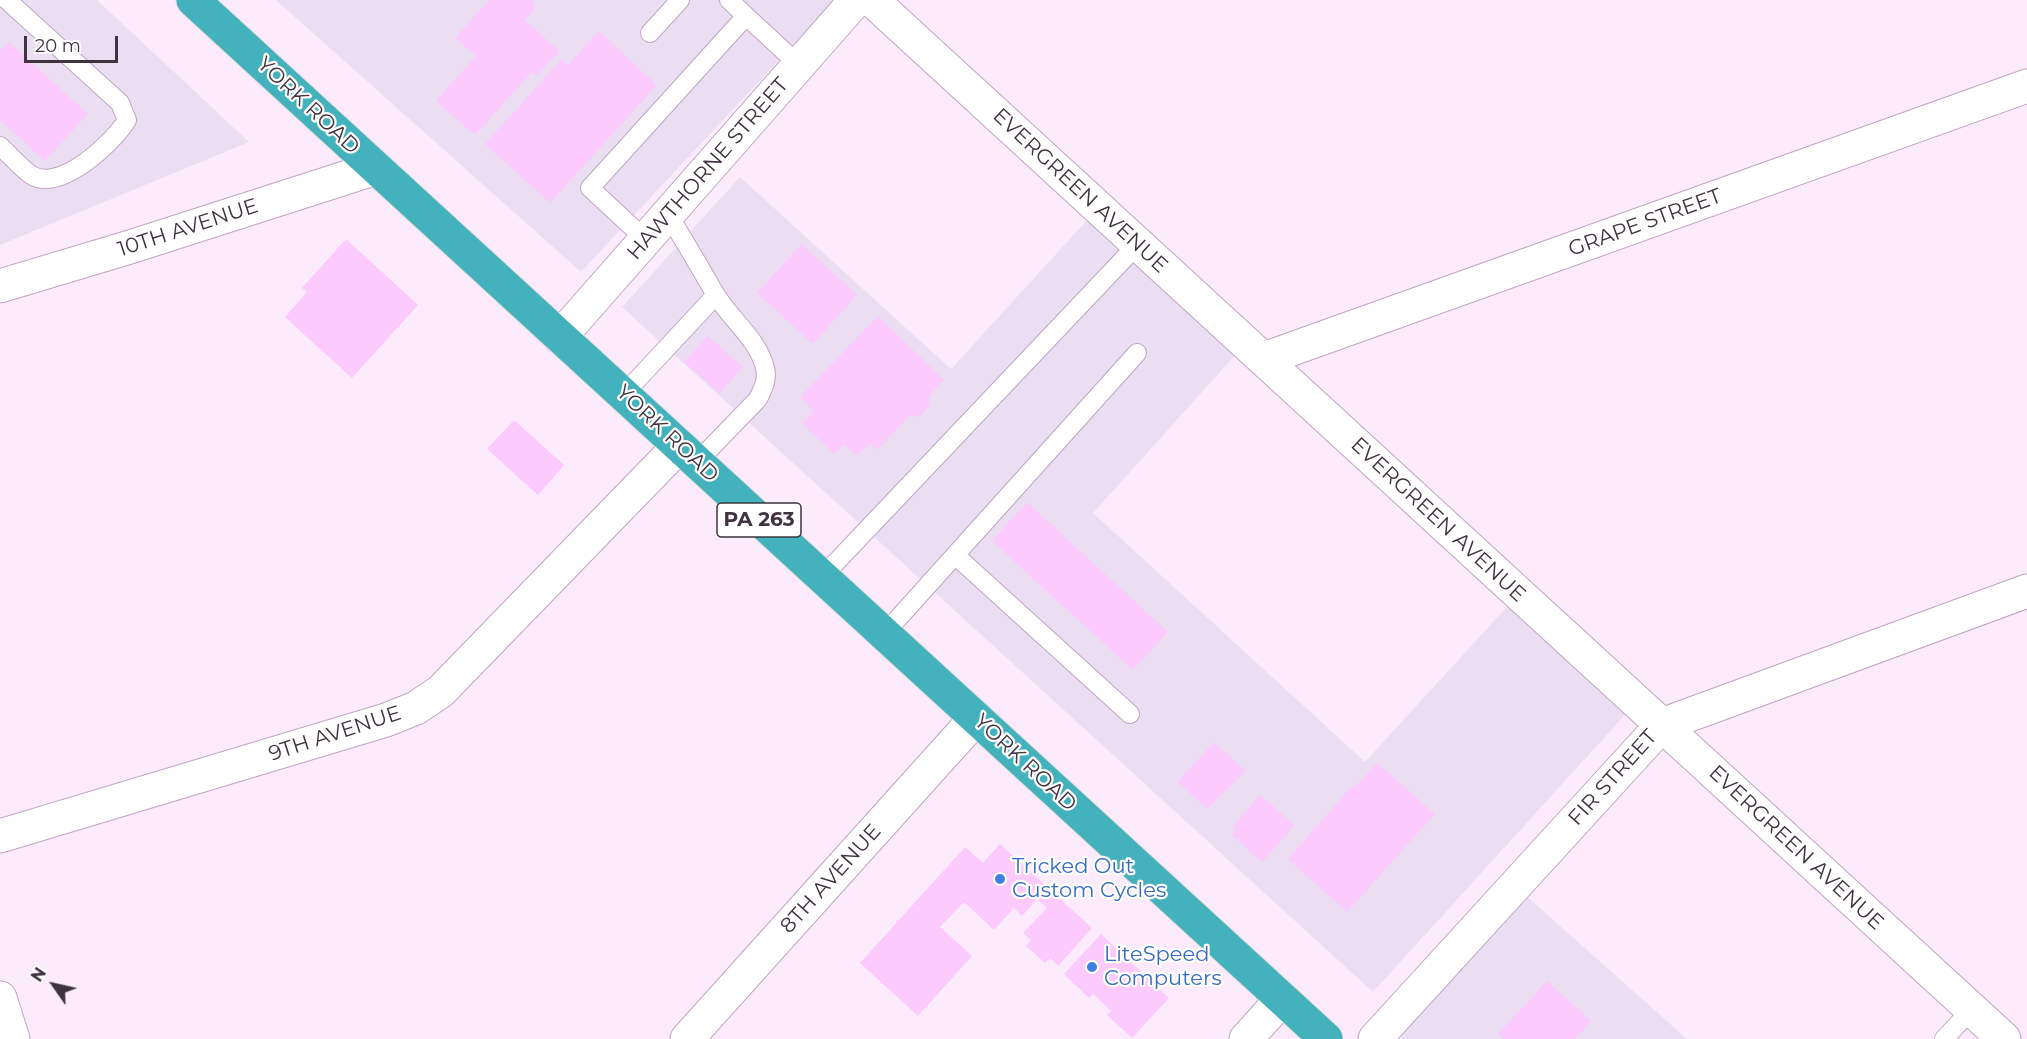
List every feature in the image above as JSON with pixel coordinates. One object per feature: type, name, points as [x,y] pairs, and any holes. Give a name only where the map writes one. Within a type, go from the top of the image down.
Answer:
[{"type":"highway","name":"YORK ROAD","points":[[193,0],[1326,1039]]},
{"type":"street","name":"HAWTHORNE STREET","points":[[560,337],[856,0]]},
{"type":"street","name":"EVERGREEN AVENUE","points":[[872,0],[2004,1039]]},
{"type":"street","name":"GRAPE STREET","points":[[1264,359],[2027,86]]},
{"type":"street","name":"10TH AVENUE","points":[[0,285],[130,247],[376,168]]},
{"type":"street","name":"9TH AVENUE","points":[[0,836],[386,720],[416,708],[441,691],[688,454]]},
{"type":"street","name":"FIR STREET","points":[[1375,1039],[1662,725],[2027,591]]},
{"type":"street","name":"8TH AVENUE","points":[[687,1039],[976,718]]},
{"type":"street","points":[[0,998],[13,1039]]},
{"type":"street","points":[[1246,1039],[1282,999]]},
{"type":"lane","points":[[0,146],[32,176],[50,180],[74,170],[117,136],[127,120],[120,103],[7,0]]},
{"type":"lane","points":[[650,33],[680,0]]},
{"type":"lane","points":[[729,0],[799,65]]},
{"type":"lane","points":[[646,240],[590,188],[746,16]]},
{"type":"lane","points":[[668,215],[697,259],[716,295],[760,354],[766,370],[764,386],[758,399],[688,454]]},
{"type":"lane","points":[[822,577],[1138,244]]},
{"type":"lane","points":[[623,395],[716,295]]},
{"type":"lane","points":[[884,634],[1137,353]]},
{"type":"lane","points":[[955,555],[1130,714]]},
{"type":"lane","points":[[1944,1039],[1972,1009]]},
{"type":"shaded area","points":[[0,0],[97,0],[249,142],[0,245]]},
{"type":"shaded area","points":[[276,0],[835,0],[581,272]]},
{"type":"shaded area","points":[[740,177],[951,369],[1089,218],[1237,353],[1093,513],[1365,762],[1515,598],[1633,706],[1373,992],[622,307]]},
{"type":"shaded area","points":[[1524,894],[1687,1039],[1402,1039],[1400,1037]]},
{"type":"building","points":[[489,0],[530,0],[534,3],[534,10],[525,20],[559,51],[537,76],[532,72],[475,135],[436,101],[476,56],[455,38]]},
{"type":"building","points":[[599,31],[657,85],[550,203],[485,144],[562,59],[568,65]]},
{"type":"building","points":[[9,42],[88,114],[45,161],[0,120],[0,51]]},
{"type":"building","points":[[346,239],[418,305],[352,378],[285,317],[307,292],[302,288]]},
{"type":"building","points":[[802,244],[857,295],[813,344],[757,293]]},
{"type":"building","points":[[878,316],[944,380],[929,396],[930,405],[919,417],[911,415],[877,450],[870,443],[857,456],[845,444],[834,454],[802,423],[814,411],[800,397]]},
{"type":"building","points":[[708,336],[743,367],[720,393],[684,362]]},
{"type":"building","points":[[514,420],[564,465],[538,495],[487,449]]},
{"type":"building","points":[[1027,502],[1168,632],[1133,670],[992,541]]},
{"type":"building","points":[[1214,742],[1246,771],[1207,809],[1178,782]]},
{"type":"building","points":[[1377,763],[1435,814],[1347,912],[1288,859],[1353,785],[1355,787]]},
{"type":"building","points":[[1260,795],[1295,825],[1262,862],[1232,835],[1236,831],[1232,827]]},
{"type":"building","points":[[1000,844],[1092,928],[1058,966],[1050,958],[1045,963],[1026,946],[1031,940],[1023,933],[1047,908],[1037,899],[1022,916],[1014,908],[994,930],[964,902],[940,927],[972,956],[918,1016],[860,963],[965,847],[983,863]]},
{"type":"building","points":[[1101,934],[1169,998],[1132,1038],[1107,1015],[1111,1011],[1093,994],[1089,998],[1064,974]]},
{"type":"building","points":[[1547,981],[1591,1021],[1575,1039],[1504,1039],[1498,1034]]},
{"type":"place","name":"Tricked Out Custom Cycles","points":[[1000,879]]},
{"type":"place","name":"LiteSpeed Computers","points":[[1092,967]]}]
